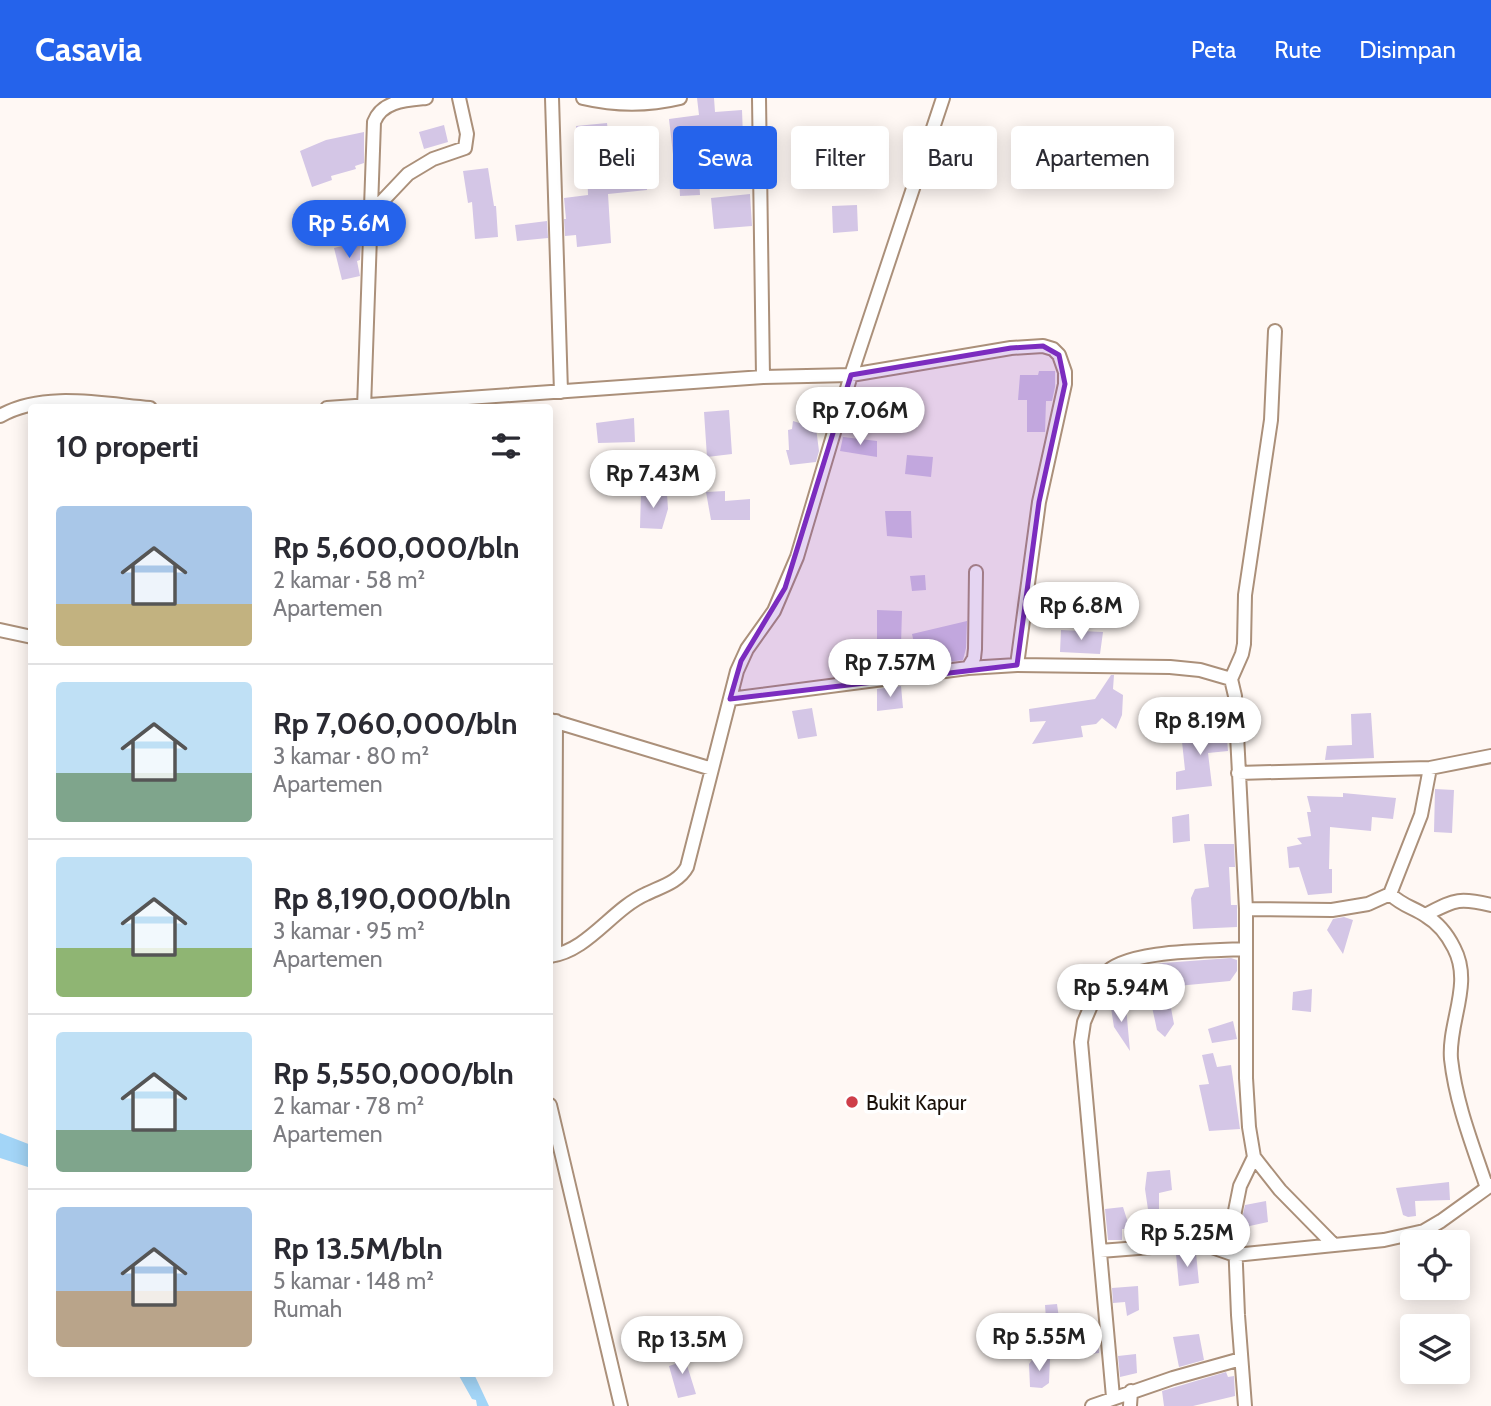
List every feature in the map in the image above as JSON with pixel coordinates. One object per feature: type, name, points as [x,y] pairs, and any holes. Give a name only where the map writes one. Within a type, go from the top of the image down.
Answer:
[{"type":"street","points":[[364,404],[375,119],[388,105],[426,98]]},
{"type":"street","points":[[370,213],[408,174],[433,159],[465,148],[467,134],[459,98]]},
{"type":"street","points":[[552,98],[561,392]]},
{"type":"street","points":[[583,98],[645,105],[680,98]]},
{"type":"street","points":[[759,98],[764,377]]},
{"type":"street","points":[[553,956],[588,938],[622,908],[684,873],[741,661],[774,611],[785,588],[851,375],[943,98]]},
{"type":"street","points":[[1275,331],[1271,420],[1245,596],[1244,644],[1231,679],[1235,696],[1245,909],[1246,1078],[1249,1127],[1254,1157],[1280,1190],[1334,1245]]},
{"type":"street","points":[[403,404],[764,377],[851,375],[1012,348],[1043,346],[1053,349],[1059,355],[1065,372],[1065,384],[1039,502],[1017,665]]},
{"type":"street","points":[[34,404],[89,404]]},
{"type":"street","points":[[0,416],[28,406]]},
{"type":"street","points":[[968,668],[974,658],[975,649],[976,572]]},
{"type":"street","points":[[0,630],[28,636]]},
{"type":"street","points":[[730,699],[968,668],[1017,665],[1170,667],[1200,670],[1231,679]]},
{"type":"street","points":[[553,862],[553,721],[712,769]]},
{"type":"street","points":[[1238,774],[1430,768],[1491,756]]},
{"type":"street","points":[[1245,909],[1332,910],[1368,904],[1390,894],[1421,815],[1430,768]]},
{"type":"street","points":[[1100,1251],[1190,1244],[1209,1246],[1235,1255],[1384,1240],[1424,1231],[1489,1187],[1460,1105],[1451,1056],[1462,984],[1459,961],[1447,937],[1425,915],[1405,907],[1390,894]]},
{"type":"street","points":[[1425,915],[1459,900],[1470,899],[1491,905]]},
{"type":"street","points":[[1113,1398],[1081,1042],[1084,1022],[1108,969],[1131,958],[1246,949]]},
{"type":"street","points":[[553,1118],[621,1406]]},
{"type":"street","points":[[1245,1406],[1235,1255],[1236,1200],[1245,1173],[1254,1157]]},
{"type":"street","points":[[1093,1406],[1131,1391],[1241,1359]]},
{"type":"street","points":[[1130,1406],[1131,1391]]},
{"type":"highlighted area","points":[[1043,346],[1059,355],[1065,384],[1039,502],[1017,665],[730,699],[741,661],[785,588],[851,375],[1011,348]]},
{"type":"water","points":[[0,1133],[28,1144],[28,1167],[0,1158]]},
{"type":"water","points":[[460,1377],[475,1377],[489,1406],[477,1406],[476,1400],[472,1399]]},
{"type":"building","points":[[697,98],[714,98],[715,112],[742,110],[743,126],[673,126],[673,154],[669,119],[699,115]]},
{"type":"building","points":[[607,123],[607,126],[576,126]]},
{"type":"building","points":[[444,125],[448,142],[424,149],[419,132]]},
{"type":"building","points":[[364,132],[364,163],[312,187],[300,151],[326,140]]},
{"type":"building","points":[[488,168],[496,206],[498,237],[475,239],[472,202],[468,203],[463,171]]},
{"type":"building","points":[[588,189],[647,190],[608,194],[611,243],[577,247],[576,235],[565,236],[564,198],[588,195]]},
{"type":"building","points":[[680,189],[700,189],[700,195],[680,196]]},
{"type":"building","points":[[750,194],[752,226],[714,229],[711,198]]},
{"type":"building","points":[[857,205],[858,231],[833,233],[832,206]]},
{"type":"building","points":[[547,221],[548,238],[517,241],[515,225]]},
{"type":"building","points":[[361,241],[360,260],[357,261],[360,276],[342,280],[334,248]]},
{"type":"building","points":[[1039,371],[1055,371],[1055,387],[1052,401],[1046,401],[1045,432],[1027,432],[1027,400],[1018,400],[1020,375],[1038,375]]},
{"type":"building","points":[[729,410],[732,454],[707,457],[704,412]]},
{"type":"building","points":[[634,418],[635,442],[598,443],[596,423]]},
{"type":"building","points":[[793,421],[816,428],[819,451],[816,462],[790,465],[786,450],[789,450],[788,430],[792,429]]},
{"type":"building","points":[[843,437],[877,441],[877,457],[840,451]]},
{"type":"building","points":[[907,455],[933,457],[931,477],[905,474]]},
{"type":"building","points":[[725,491],[725,501],[750,499],[750,520],[711,520],[706,492]]},
{"type":"building","points":[[641,492],[667,494],[668,509],[662,529],[640,528]]},
{"type":"building","points":[[885,511],[911,511],[912,538],[887,536]]},
{"type":"building","points":[[925,575],[926,590],[912,591],[910,576]]},
{"type":"building","points":[[877,610],[902,611],[901,645],[877,647]]},
{"type":"building","points":[[967,621],[963,660],[919,666],[912,634]]},
{"type":"building","points":[[1061,630],[1103,632],[1100,654],[1060,652]]},
{"type":"building","points":[[1111,675],[1114,675],[1113,689],[1123,695],[1122,715],[1116,729],[1102,718],[1096,724],[1081,726],[1083,737],[1032,744],[1046,721],[1030,722],[1029,709],[1095,699]]},
{"type":"building","points":[[901,686],[903,708],[877,711],[877,689]]},
{"type":"building","points":[[812,708],[817,736],[798,739],[792,711]]},
{"type":"building","points":[[1371,713],[1374,758],[1325,760],[1327,746],[1352,745],[1351,714]]},
{"type":"building","points":[[1226,728],[1228,751],[1208,753],[1212,786],[1176,790],[1176,772],[1185,770],[1181,732]]},
{"type":"building","points":[[1435,789],[1454,790],[1452,833],[1434,832]]},
{"type":"building","points":[[1343,793],[1396,798],[1393,819],[1372,817],[1371,831],[1330,827],[1329,869],[1332,869],[1332,893],[1308,895],[1299,867],[1289,868],[1287,847],[1302,844],[1297,838],[1311,836],[1307,812],[1311,812],[1307,796],[1343,797]]},
{"type":"building","points":[[1189,814],[1190,841],[1173,843],[1172,817]]},
{"type":"building","points":[[1204,844],[1234,844],[1235,867],[1229,867],[1231,905],[1237,905],[1237,927],[1193,929],[1191,898],[1195,889],[1209,887]]},
{"type":"building","points":[[1344,917],[1353,920],[1343,954],[1327,930],[1333,919]]},
{"type":"building","points":[[1231,958],[1237,960],[1237,971],[1230,981],[1167,987],[1174,1024],[1165,1037],[1157,1030],[1149,993],[1114,997],[1114,979],[1133,969],[1163,963]]},
{"type":"building","points":[[1312,989],[1311,1012],[1292,1010],[1293,992]]},
{"type":"building","points":[[1126,1007],[1130,1051],[1114,1027],[1111,1008]]},
{"type":"building","points":[[1233,1021],[1237,1039],[1212,1043],[1208,1029]]},
{"type":"building","points":[[1213,1053],[1217,1067],[1231,1065],[1240,1129],[1209,1131],[1199,1085],[1209,1084],[1202,1055]]},
{"type":"building","points":[[1170,1170],[1172,1190],[1159,1193],[1159,1230],[1151,1230],[1145,1189],[1147,1172]]},
{"type":"building","points":[[1449,1182],[1450,1200],[1415,1201],[1416,1216],[1403,1215],[1396,1188]]},
{"type":"building","points":[[1266,1201],[1268,1222],[1245,1227],[1245,1205]]},
{"type":"building","points":[[1123,1207],[1130,1229],[1122,1229],[1122,1240],[1108,1240],[1105,1209]]},
{"type":"building","points":[[1196,1253],[1199,1283],[1179,1286],[1176,1254]]},
{"type":"building","points":[[1138,1286],[1139,1310],[1127,1316],[1125,1302],[1113,1303],[1112,1288]]},
{"type":"building","points":[[1057,1304],[1059,1318],[1046,1319],[1045,1305]]},
{"type":"building","points":[[1098,1327],[1099,1353],[1082,1355],[1075,1350],[1071,1328]]},
{"type":"building","points":[[1199,1334],[1204,1360],[1179,1367],[1173,1337]]},
{"type":"building","points":[[680,1343],[696,1394],[678,1398],[669,1366],[675,1364]]},
{"type":"building","points":[[1136,1354],[1137,1373],[1120,1377],[1118,1356]]},
{"type":"building","points":[[1050,1359],[1049,1383],[1042,1388],[1030,1387],[1029,1364],[1032,1360]]},
{"type":"building","points":[[1226,1372],[1228,1377],[1234,1376],[1235,1396],[1193,1406],[1164,1406],[1162,1391]]},
{"type":"place","name":"Bukit Kapur","points":[[852,1102]]}]
